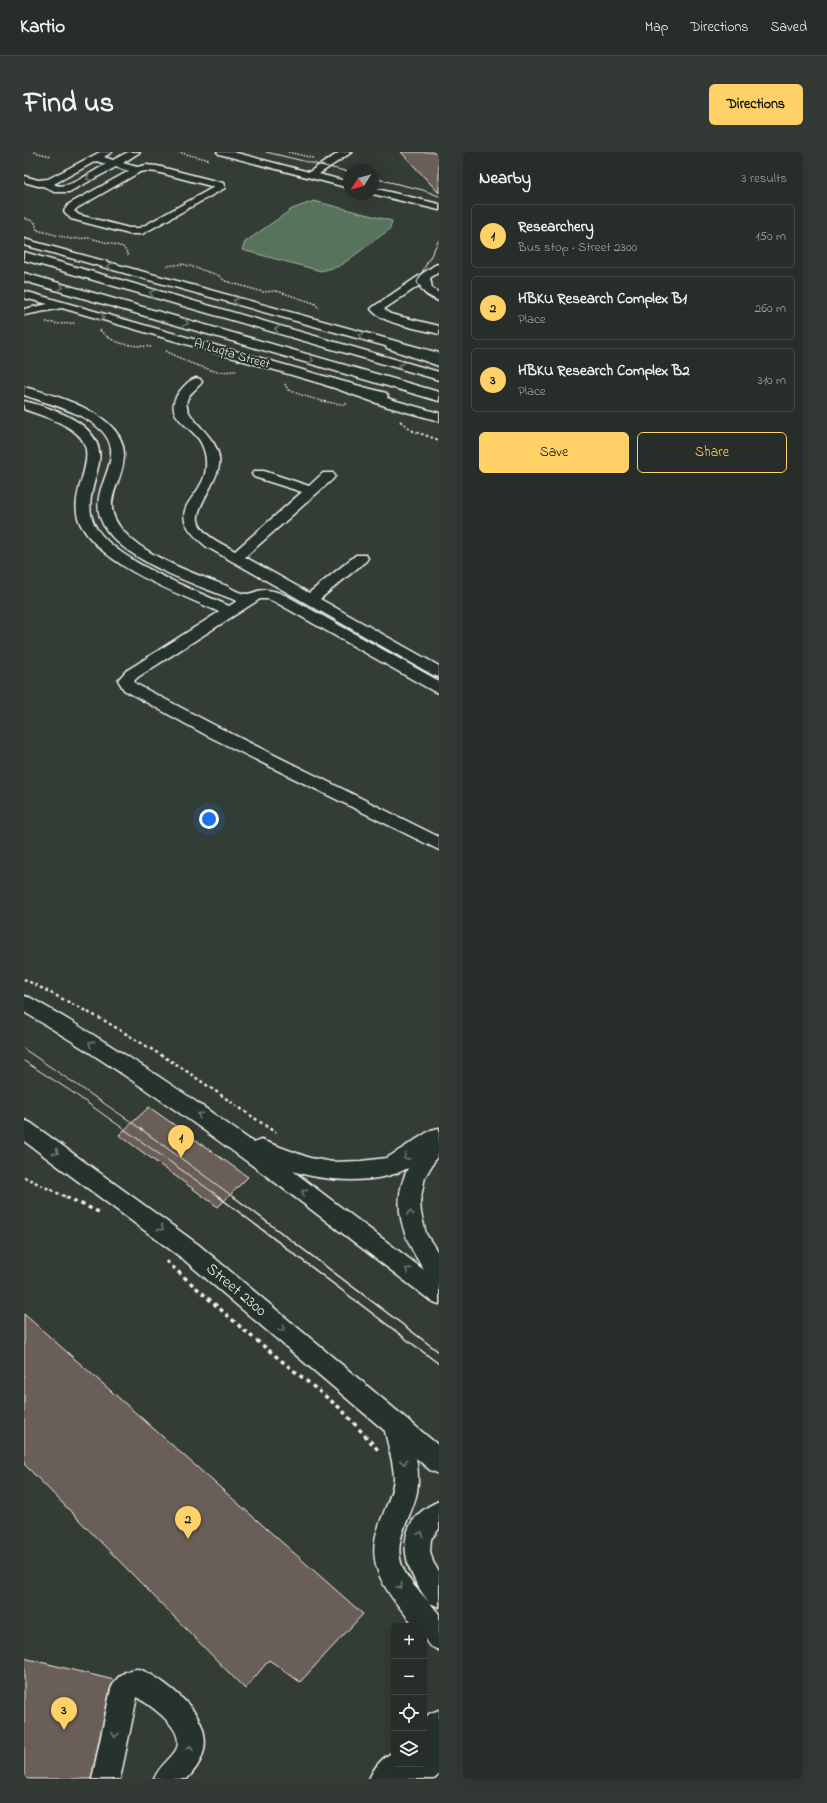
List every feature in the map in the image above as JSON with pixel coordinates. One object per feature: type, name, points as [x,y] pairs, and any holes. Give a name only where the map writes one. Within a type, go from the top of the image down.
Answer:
[{"type":"main road","points":[[24,256],[439,376]]},
{"type":"main road","name":"Al Luqta Street","points":[[24,277],[439,397]]},
{"type":"main road","points":[[392,345],[439,362]]},
{"type":"main road","points":[[330,382],[439,411]]},
{"type":"street","points":[[24,179],[38,183],[46,183],[107,152]]},
{"type":"street","points":[[46,183],[54,189],[69,189],[135,152]]},
{"type":"street","points":[[222,152],[343,183]]},
{"type":"street","points":[[311,175],[347,152]]},
{"type":"street","points":[[95,158],[137,170],[146,168],[157,169],[219,185],[220,188],[142,231],[129,231],[75,217],[70,213],[69,211],[73,206],[137,170]]},
{"type":"street","points":[[379,193],[438,208]]},
{"type":"street","points":[[24,242],[439,357]]},
{"type":"street","points":[[439,266],[377,309],[386,316],[439,330]]},
{"type":"street","points":[[424,277],[427,289],[439,298]]},
{"type":"street","name":"Al Luqta Street","points":[[24,294],[330,382],[389,403],[439,418]]},
{"type":"street","points":[[386,303],[401,307]]},
{"type":"street","points":[[24,312],[39,308],[65,306]]},
{"type":"street","points":[[196,382],[181,399],[179,405],[185,417],[206,441],[213,462],[212,472],[192,508],[190,517],[194,528],[201,536],[212,544],[439,672]]},
{"type":"street","points":[[24,391],[90,416],[102,423],[111,432],[116,442],[117,454],[116,465],[103,498],[104,512],[120,538],[148,557],[248,600]]},
{"type":"street","points":[[24,406],[70,423],[80,430],[92,445],[94,454],[83,499],[83,513],[89,528],[103,543],[132,566],[230,612]]},
{"type":"street","points":[[259,474],[312,491]]},
{"type":"street","points":[[237,557],[328,476]]},
{"type":"street","points":[[310,599],[361,558]]},
{"type":"street","points":[[439,688],[274,596],[265,593],[248,600],[132,674],[126,680],[127,684],[146,696],[212,731],[439,844]]},
{"type":"street","points":[[24,1003],[149,1080],[229,1135],[439,1294]]},
{"type":"street","name":"Street 2300","points":[[24,1129],[191,1252],[439,1462]]},
{"type":"street","points":[[229,1135],[286,1161],[308,1168],[340,1172],[392,1166],[439,1136]]},
{"type":"street","points":[[439,1136],[414,1176],[410,1196],[409,1217],[416,1237],[427,1256],[439,1272]]},
{"type":"street","points":[[395,1424],[406,1480],[387,1536],[387,1558],[394,1579],[433,1627],[439,1637]]},
{"type":"street","points":[[439,1514],[426,1524],[418,1537],[417,1556],[428,1581],[439,1594]]},
{"type":"street","points":[[106,1779],[125,1689],[132,1684],[139,1683],[178,1712],[188,1724],[192,1740],[188,1756],[168,1779]]},
{"type":"street","points":[[427,1738],[439,1724]]},
{"type":"street","points":[[411,1779],[439,1757]]},
{"type":"street","points":[[383,1779],[396,1767]]},
{"type":"path","points":[[34,152],[51,156]]},
{"type":"path","points":[[178,152],[214,161]]},
{"type":"path","points":[[288,152],[331,162]]},
{"type":"path","points":[[24,218],[35,222],[37,230],[71,239],[90,238],[123,247],[126,255],[132,258]]},
{"type":"path","points":[[163,266],[183,264],[218,275],[225,281],[263,292],[277,292],[314,303],[319,309]]},
{"type":"path","points":[[40,320],[60,324],[78,323]]},
{"type":"path","points":[[100,329],[108,339],[118,343],[134,346],[154,347]]},
{"type":"path","points":[[165,350],[190,363],[217,372],[242,371]]},
{"type":"path","points":[[285,383],[288,390],[295,393],[330,402],[353,404]]},
{"type":"path","points":[[397,419],[406,428],[414,433],[439,440]]},
{"type":"path","points":[[24,979],[105,1021],[179,1066],[281,1136]]},
{"type":"path","points":[[24,1177],[104,1215]]},
{"type":"path","points":[[163,1259],[245,1330],[341,1409],[406,1480]]},
{"type":"green space","points":[[314,201],[392,221],[390,229],[340,266],[321,271],[242,250],[245,242],[292,209]]},
{"type":"building","points":[[401,152],[439,152],[439,193]]},
{"type":"building","points":[[149,1107],[248,1177],[218,1207],[119,1135]]},
{"type":"building","points":[[24,1314],[363,1614],[300,1682],[269,1660],[245,1689],[24,1464]]},
{"type":"building","points":[[24,1658],[114,1680],[110,1689],[91,1779],[24,1779]]},
{"type":"tram line","points":[[266,152],[343,171]]},
{"type":"tram line","points":[[379,179],[423,190],[439,196]]},
{"type":"tram line","points":[[439,240],[417,282],[423,293],[439,302]]},
{"type":"tram line","points":[[24,1049],[130,1121],[235,1198]]},
{"type":"tram line","points":[[24,1061],[69,1090],[221,1198]]},
{"type":"tram line","points":[[219,1197],[439,1364]]},
{"type":"tram line","points":[[234,1197],[439,1352]]},
{"type":"place","name":"Researchery","points":[[181,1158]]},
{"type":"place","name":"HBKU Research Complex B1","points":[[188,1539]]},
{"type":"place","name":"HBKU Research Complex B2","points":[[64,1730]]}]
